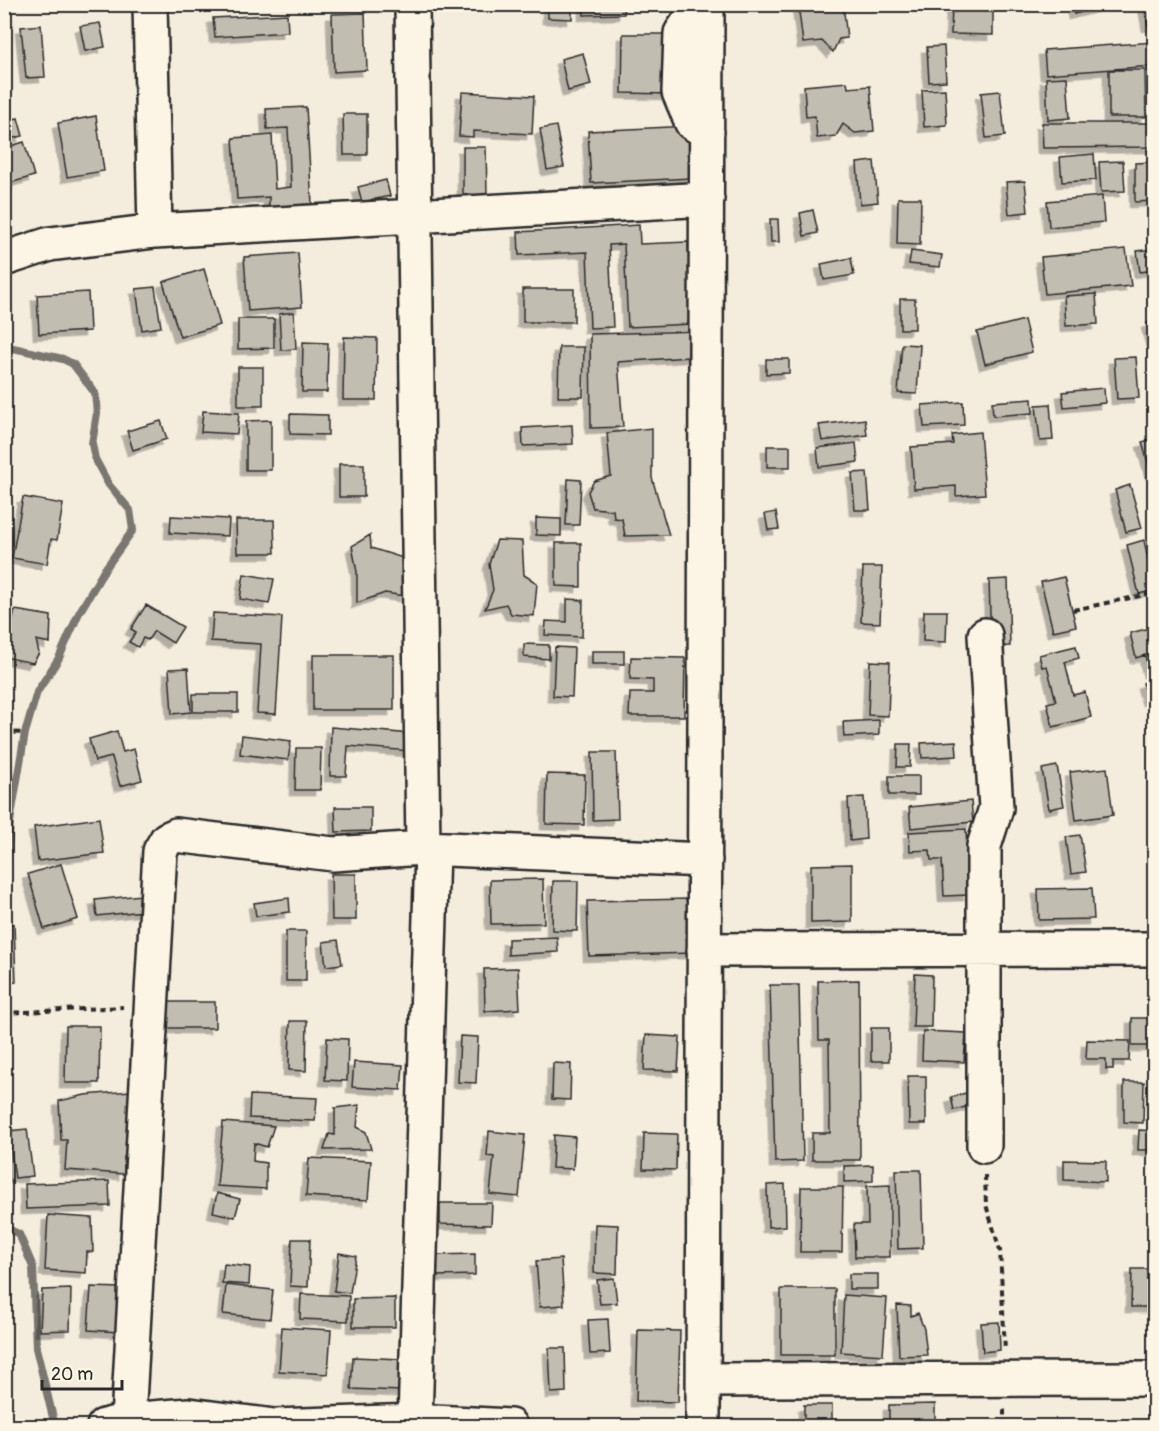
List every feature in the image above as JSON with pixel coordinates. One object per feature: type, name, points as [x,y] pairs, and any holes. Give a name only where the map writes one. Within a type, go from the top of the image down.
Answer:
[{"type":"street","points":[[150,4],[154,231]]},
{"type":"street","points":[[412,4],[427,849],[415,1421]]},
{"type":"street","points":[[701,4],[681,33],[679,92],[692,123],[707,132]]},
{"type":"street","points":[[703,1426],[707,4]]},
{"type":"street","points":[[4,259],[50,244],[154,231],[415,218],[707,199]]},
{"type":"street","points":[[984,1146],[984,846],[996,808],[985,635]]},
{"type":"street","points":[[510,1426],[415,1421],[274,1426],[189,1415],[116,1423],[153,1004],[160,850],[167,839],[176,835],[333,854],[427,849],[705,860]]},
{"type":"street","points":[[704,950],[1155,949]]},
{"type":"street","points":[[703,1380],[1155,1379]]},
{"type":"path","points":[[1073,610],[1155,593]]},
{"type":"path","points":[[4,732],[25,733]]},
{"type":"path","points":[[4,1013],[153,1004]]},
{"type":"path","points":[[984,1146],[986,1206],[1000,1250],[1006,1379]]},
{"type":"building","points":[[548,4],[572,4],[572,19],[548,18]]},
{"type":"building","points":[[584,4],[625,4],[624,14],[584,15]]},
{"type":"building","points":[[798,4],[843,4],[847,38],[839,39],[833,52],[822,41],[803,43]]},
{"type":"building","points":[[952,4],[993,4],[993,35],[951,34]]},
{"type":"building","points":[[1072,4],[1113,4],[1074,14]]},
{"type":"building","points":[[1144,4],[1154,4],[1154,25],[1148,26]]},
{"type":"building","points":[[365,13],[367,70],[334,72],[332,14]]},
{"type":"building","points":[[287,14],[288,32],[215,37],[213,18]]},
{"type":"building","points":[[100,23],[105,47],[85,51],[80,26]]},
{"type":"building","points":[[41,25],[45,77],[26,78],[21,27]]},
{"type":"building","points":[[623,34],[672,34],[671,94],[622,93]]},
{"type":"building","points":[[1154,42],[1154,66],[1046,74],[1044,50]]},
{"type":"building","points":[[944,46],[946,81],[929,82],[927,47]]},
{"type":"building","points":[[583,53],[591,85],[568,91],[561,59]]},
{"type":"building","points":[[1109,70],[1145,70],[1146,117],[1109,117]]},
{"type":"building","points":[[1067,77],[1070,118],[1048,120],[1046,78]]},
{"type":"building","points":[[847,82],[848,88],[870,86],[874,131],[855,133],[843,124],[836,136],[817,138],[815,116],[806,117],[804,86]]},
{"type":"building","points":[[945,89],[947,125],[924,127],[922,90]]},
{"type":"building","points":[[1000,91],[1005,136],[986,138],[981,93]]},
{"type":"building","points":[[462,92],[534,96],[532,134],[473,131],[473,137],[459,136]]},
{"type":"building","points":[[306,107],[312,204],[269,207],[269,197],[237,199],[233,138],[272,135],[275,189],[291,187],[288,128],[267,129],[266,109]]},
{"type":"building","points":[[343,114],[367,114],[367,155],[344,155]]},
{"type":"building","points":[[96,116],[104,171],[67,177],[58,123]]},
{"type":"building","points":[[18,118],[23,136],[4,140],[4,121]]},
{"type":"building","points":[[1042,123],[1154,123],[1154,147],[1043,148]]},
{"type":"building","points":[[556,126],[564,167],[547,170],[540,129]]},
{"type":"building","points":[[690,126],[692,178],[591,183],[588,131]]},
{"type":"building","points":[[24,142],[34,176],[10,183],[12,190],[4,192],[4,148]]},
{"type":"building","points":[[463,147],[486,147],[487,195],[463,196]]},
{"type":"building","points":[[1094,154],[1096,180],[1062,182],[1060,157]]},
{"type":"building","points":[[874,161],[878,202],[860,204],[857,163]]},
{"type":"building","points":[[1123,161],[1125,191],[1101,192],[1099,162]]},
{"type":"building","points":[[1154,162],[1154,201],[1135,202],[1135,163]]},
{"type":"building","points":[[386,180],[390,196],[362,202],[358,187]]},
{"type":"building","points":[[1025,181],[1028,212],[1009,214],[1006,182]]},
{"type":"building","points":[[1102,196],[1104,222],[1049,227],[1047,201]]},
{"type":"building","points":[[898,198],[921,198],[920,245],[897,244]]},
{"type":"building","points":[[813,210],[818,233],[804,236],[800,213]]},
{"type":"building","points":[[770,219],[778,219],[779,242],[771,242]]},
{"type":"building","points":[[639,225],[640,244],[688,242],[692,324],[628,327],[624,244],[609,245],[613,327],[590,328],[587,252],[519,255],[518,232]]},
{"type":"building","points":[[1126,249],[1131,286],[1045,294],[1041,257]]},
{"type":"building","points":[[1154,249],[1154,270],[1140,272],[1137,251]]},
{"type":"building","points":[[911,251],[942,255],[940,267],[909,264]]},
{"type":"building","points":[[298,253],[302,307],[248,311],[244,257]]},
{"type":"building","points":[[851,258],[854,275],[824,280],[821,264]]},
{"type":"building","points":[[204,269],[220,325],[180,337],[163,282]]},
{"type":"building","points":[[155,287],[161,327],[142,330],[136,289]]},
{"type":"building","points":[[523,289],[574,289],[574,322],[523,322]]},
{"type":"building","points":[[88,292],[90,331],[39,334],[37,295]]},
{"type":"building","points":[[1096,294],[1098,324],[1066,326],[1064,296]]},
{"type":"building","points":[[900,299],[915,299],[915,329],[900,329]]},
{"type":"building","points":[[294,312],[296,349],[281,350],[279,314]]},
{"type":"building","points":[[238,319],[274,319],[274,348],[238,349]]},
{"type":"building","points":[[1024,320],[1032,352],[985,364],[977,332]]},
{"type":"building","points":[[1154,321],[1154,341],[1152,342],[1147,323]]},
{"type":"building","points":[[702,331],[703,356],[618,362],[623,427],[591,428],[590,334]]},
{"type":"building","points":[[344,337],[377,338],[376,400],[343,400]]},
{"type":"building","points":[[303,342],[328,343],[327,392],[302,392]]},
{"type":"building","points":[[902,344],[920,345],[917,394],[898,393]]},
{"type":"building","points":[[559,347],[584,347],[583,397],[558,397]]},
{"type":"building","points":[[1136,357],[1139,398],[1117,399],[1114,358]]},
{"type":"building","points":[[766,359],[789,359],[789,373],[766,374]]},
{"type":"building","points":[[238,367],[263,367],[263,406],[238,406]]},
{"type":"building","points":[[1104,388],[1105,403],[1064,407],[1062,392]]},
{"type":"building","points":[[1032,399],[1033,413],[993,416],[992,402]]},
{"type":"building","points":[[963,402],[964,425],[924,427],[922,405]]},
{"type":"building","points":[[1050,404],[1053,440],[1040,441],[1036,405]]},
{"type":"building","points":[[203,411],[239,413],[237,434],[201,432]]},
{"type":"building","points":[[290,414],[328,415],[328,435],[290,434]]},
{"type":"building","points":[[865,419],[867,435],[822,441],[819,425]]},
{"type":"building","points":[[271,420],[271,470],[246,470],[246,421]]},
{"type":"building","points":[[161,421],[167,439],[133,450],[127,431]]},
{"type":"building","points":[[572,425],[573,444],[523,446],[522,428]]},
{"type":"building","points":[[652,428],[652,478],[669,535],[625,536],[622,519],[614,518],[613,510],[593,508],[588,492],[594,481],[611,476],[607,433]]},
{"type":"building","points":[[980,432],[985,494],[956,496],[956,486],[914,489],[911,447],[953,444],[952,435]]},
{"type":"building","points":[[1154,439],[1154,472],[1151,473],[1142,442]]},
{"type":"building","points":[[856,443],[858,462],[819,467],[817,448]]},
{"type":"building","points":[[767,446],[790,446],[790,467],[767,467]]},
{"type":"building","points":[[339,464],[364,464],[364,497],[339,497]]},
{"type":"building","points":[[867,472],[870,510],[855,510],[852,473]]},
{"type":"building","points":[[568,479],[581,480],[579,525],[566,525]]},
{"type":"building","points":[[1130,485],[1142,528],[1126,532],[1115,490]]},
{"type":"building","points":[[23,497],[63,504],[57,540],[51,539],[47,564],[12,558]]},
{"type":"building","points":[[776,512],[779,529],[768,530],[765,514]]},
{"type":"building","points":[[171,516],[229,519],[228,536],[170,533]]},
{"type":"building","points":[[536,518],[561,519],[561,536],[536,535]]},
{"type":"building","points":[[236,520],[274,520],[275,553],[237,553]]},
{"type":"building","points":[[370,535],[371,548],[403,558],[405,596],[385,593],[357,603],[357,572],[352,546]]},
{"type":"building","points":[[497,540],[522,541],[524,575],[537,583],[534,616],[511,614],[506,604],[485,609],[493,590],[489,564]]},
{"type":"building","points":[[1144,540],[1154,590],[1139,594],[1127,545]]},
{"type":"building","points":[[556,543],[581,543],[581,587],[556,586]]},
{"type":"building","points":[[863,567],[882,567],[880,623],[861,622]]},
{"type":"building","points":[[244,574],[274,579],[269,604],[240,599]]},
{"type":"building","points":[[1064,577],[1076,626],[1053,631],[1041,582]]},
{"type":"building","points":[[1008,579],[1010,646],[991,647],[989,580]]},
{"type":"building","points":[[567,599],[583,600],[582,637],[545,635],[546,621],[567,622]]},
{"type":"building","points":[[146,605],[183,627],[173,643],[154,631],[148,640],[143,638],[138,647],[129,642],[136,632],[131,629]]},
{"type":"building","points":[[15,610],[51,616],[50,643],[36,640],[39,653],[33,663],[4,657]]},
{"type":"building","points":[[924,611],[947,611],[946,642],[923,641]]},
{"type":"building","points":[[213,613],[282,617],[276,714],[257,713],[261,644],[211,641]]},
{"type":"building","points":[[1154,627],[1154,671],[1149,672],[1145,655],[1136,658],[1130,633]]},
{"type":"building","points":[[524,644],[549,645],[549,659],[524,657]]},
{"type":"building","points":[[1076,646],[1079,658],[1065,662],[1073,695],[1085,692],[1091,717],[1053,727],[1047,703],[1056,701],[1047,666],[1042,667],[1039,655]]},
{"type":"building","points":[[555,647],[574,648],[572,697],[553,696]]},
{"type":"building","points":[[592,651],[624,651],[624,664],[592,664]]},
{"type":"building","points":[[313,655],[394,655],[394,710],[313,710]]},
{"type":"building","points":[[631,657],[685,658],[684,716],[629,716],[630,693],[653,693],[653,680],[630,679]]},
{"type":"building","points":[[870,661],[890,662],[888,716],[868,715]]},
{"type":"building","points":[[188,668],[191,712],[172,714],[169,669]]},
{"type":"building","points":[[1154,679],[1154,698],[1148,700],[1143,683]]},
{"type":"building","points":[[193,694],[238,694],[238,712],[193,712]]},
{"type":"building","points":[[879,720],[879,735],[844,737],[843,722]]},
{"type":"building","points":[[331,727],[412,734],[411,751],[348,746],[346,776],[330,776]]},
{"type":"building","points":[[117,731],[123,752],[134,749],[142,780],[120,786],[112,757],[95,761],[89,739]]},
{"type":"building","points":[[242,735],[291,741],[288,760],[240,754]]},
{"type":"building","points":[[956,741],[957,756],[922,758],[921,743]]},
{"type":"building","points":[[898,744],[911,744],[910,767],[897,767]]},
{"type":"building","points":[[296,748],[321,748],[320,790],[295,790]]},
{"type":"building","points":[[592,752],[616,752],[618,819],[593,820]]},
{"type":"building","points":[[1057,766],[1064,806],[1049,809],[1042,769]]},
{"type":"building","points":[[1107,768],[1113,815],[1076,820],[1070,772]]},
{"type":"building","points":[[547,774],[585,775],[584,825],[546,824]]},
{"type":"building","points":[[889,776],[919,776],[919,795],[889,795]]},
{"type":"building","points":[[864,797],[866,839],[850,841],[848,798]]},
{"type":"building","points":[[971,801],[973,822],[911,828],[909,807]]},
{"type":"building","points":[[335,807],[371,807],[371,831],[336,832]]},
{"type":"building","points":[[99,818],[104,853],[38,861],[34,827]]},
{"type":"building","points":[[966,829],[969,895],[944,896],[942,860],[931,860],[930,850],[910,851],[909,832]]},
{"type":"building","points":[[1080,835],[1086,872],[1071,874],[1066,837]]},
{"type":"building","points":[[61,864],[78,919],[44,929],[28,874]]},
{"type":"building","points":[[852,864],[852,922],[811,923],[811,865]]},
{"type":"building","points":[[331,874],[356,874],[356,920],[332,920]]},
{"type":"building","points":[[543,879],[544,923],[491,924],[490,880]]},
{"type":"building","points":[[553,881],[578,881],[577,931],[552,930]]},
{"type":"building","points":[[1092,888],[1094,919],[1039,920],[1038,889]]},
{"type":"building","points":[[141,895],[143,911],[97,916],[95,900]]},
{"type":"building","points":[[289,898],[290,912],[256,916],[254,903]]},
{"type":"building","points":[[692,899],[693,953],[589,956],[587,901]]},
{"type":"building","points":[[4,924],[14,924],[16,982],[4,983]]},
{"type":"building","points":[[286,931],[306,931],[306,981],[286,981]]},
{"type":"building","points":[[557,937],[558,952],[508,955],[508,939]]},
{"type":"building","points":[[338,940],[342,964],[326,966],[323,942]]},
{"type":"building","points":[[518,968],[520,1009],[485,1011],[484,969]]},
{"type":"building","points":[[915,974],[932,975],[931,1027],[913,1027]]},
{"type":"building","points":[[859,980],[860,1160],[812,1160],[812,1133],[830,1133],[829,1040],[819,1040],[818,981]]},
{"type":"building","points":[[770,985],[799,985],[803,1161],[775,1162]]},
{"type":"building","points":[[166,1002],[215,1002],[215,1028],[166,1028]]},
{"type":"building","points":[[1132,1018],[1154,1018],[1154,1046],[1132,1046]]},
{"type":"building","points":[[290,1021],[307,1021],[306,1071],[289,1070]]},
{"type":"building","points":[[66,1026],[100,1026],[99,1083],[65,1083]]},
{"type":"building","points":[[871,1028],[889,1028],[889,1061],[871,1061]]},
{"type":"building","points":[[923,1031],[966,1033],[964,1062],[922,1060]]},
{"type":"building","points":[[646,1035],[680,1037],[678,1071],[644,1070]]},
{"type":"building","points":[[460,1036],[478,1037],[476,1083],[458,1082]]},
{"type":"building","points":[[327,1038],[348,1039],[347,1081],[325,1080]]},
{"type":"building","points":[[1087,1040],[1130,1041],[1129,1061],[1113,1061],[1113,1069],[1106,1069],[1106,1059],[1086,1059]]},
{"type":"building","points":[[354,1062],[403,1065],[401,1090],[352,1087]]},
{"type":"building","points":[[553,1063],[571,1064],[570,1100],[552,1099]]},
{"type":"building","points":[[908,1076],[926,1076],[926,1124],[909,1124]]},
{"type":"building","points":[[1124,1082],[1144,1082],[1143,1123],[1124,1122]]},
{"type":"building","points":[[977,1090],[980,1103],[954,1110],[951,1097]]},
{"type":"building","points":[[130,1091],[131,1158],[124,1157],[124,1174],[65,1170],[67,1140],[61,1140],[59,1101],[85,1095]]},
{"type":"building","points":[[250,1095],[317,1098],[315,1121],[249,1118]]},
{"type":"building","points":[[359,1105],[357,1127],[366,1132],[371,1149],[324,1150],[329,1134],[335,1135],[335,1108]]},
{"type":"building","points":[[223,1122],[274,1126],[267,1147],[254,1143],[253,1161],[266,1163],[266,1189],[217,1186]]},
{"type":"building","points":[[27,1129],[33,1176],[15,1178],[8,1131]]},
{"type":"building","points":[[1139,1130],[1154,1131],[1154,1150],[1138,1150]]},
{"type":"building","points":[[489,1131],[525,1135],[519,1197],[490,1194],[494,1157],[487,1156]]},
{"type":"building","points":[[644,1133],[677,1134],[676,1170],[643,1169]]},
{"type":"building","points":[[554,1135],[575,1137],[573,1169],[552,1168]]},
{"type":"building","points":[[309,1158],[371,1161],[368,1200],[306,1196]]},
{"type":"building","points":[[1064,1160],[1106,1161],[1106,1182],[1064,1180]]},
{"type":"building","points":[[873,1165],[873,1181],[844,1182],[844,1166]]},
{"type":"building","points":[[896,1170],[921,1170],[923,1248],[898,1249]]},
{"type":"building","points":[[109,1181],[110,1206],[26,1209],[25,1184]]},
{"type":"building","points":[[785,1184],[786,1226],[768,1227],[767,1185]]},
{"type":"building","points":[[890,1185],[890,1257],[855,1257],[854,1224],[868,1224],[867,1186]]},
{"type":"building","points":[[801,1187],[843,1187],[842,1252],[800,1252]]},
{"type":"building","points":[[217,1193],[240,1199],[235,1217],[213,1212]]},
{"type":"building","points":[[440,1203],[492,1203],[491,1225],[440,1224]]},
{"type":"building","points":[[48,1215],[92,1218],[93,1252],[87,1252],[86,1273],[45,1270]]},
{"type":"building","points":[[595,1224],[618,1225],[617,1274],[594,1273]]},
{"type":"building","points":[[292,1239],[310,1239],[308,1287],[290,1286]]},
{"type":"building","points":[[339,1253],[356,1256],[350,1293],[334,1291]]},
{"type":"building","points":[[475,1254],[475,1275],[436,1276],[435,1255]]},
{"type":"building","points":[[561,1259],[564,1305],[540,1307],[536,1261]]},
{"type":"building","points":[[224,1264],[250,1267],[249,1285],[222,1283]]},
{"type":"building","points":[[1132,1269],[1153,1269],[1152,1307],[1131,1307]]},
{"type":"building","points":[[849,1274],[878,1274],[878,1289],[849,1289]]},
{"type":"building","points":[[614,1278],[617,1303],[600,1304],[597,1280]]},
{"type":"building","points":[[226,1285],[273,1290],[270,1319],[223,1314]]},
{"type":"building","points":[[91,1287],[122,1288],[120,1332],[88,1330]]},
{"type":"building","points":[[71,1289],[70,1330],[40,1331],[42,1290]]},
{"type":"building","points":[[781,1289],[835,1289],[835,1355],[781,1355]]},
{"type":"building","points":[[301,1294],[349,1296],[348,1321],[300,1319]]},
{"type":"building","points":[[844,1295],[887,1298],[883,1355],[841,1352]]},
{"type":"building","points":[[395,1298],[395,1327],[353,1327],[353,1299]]},
{"type":"building","points":[[897,1305],[911,1306],[911,1316],[918,1313],[924,1329],[927,1355],[899,1356]]},
{"type":"building","points":[[608,1319],[610,1353],[590,1354],[588,1320]]},
{"type":"building","points":[[999,1322],[1000,1350],[983,1352],[981,1323]]},
{"type":"building","points":[[282,1327],[331,1330],[328,1374],[279,1371]]},
{"type":"building","points":[[638,1330],[680,1331],[678,1402],[636,1401]]},
{"type":"building","points":[[549,1348],[565,1348],[566,1392],[551,1393]]},
{"type":"building","points":[[353,1357],[403,1359],[402,1391],[351,1389]]},
{"type":"building","points":[[935,1404],[935,1426],[889,1426],[889,1405]]},
{"type":"building","points":[[804,1405],[832,1405],[832,1426],[804,1426]]},
{"type":"waterway","points":[[4,346],[63,359],[73,364],[95,393],[97,413],[92,444],[95,459],[109,485],[130,510],[133,530],[105,569],[79,613],[59,658],[37,692],[25,733],[10,822],[4,889]]},
{"type":"waterway","points":[[4,1227],[19,1234],[33,1267],[36,1348],[55,1426]]}]
